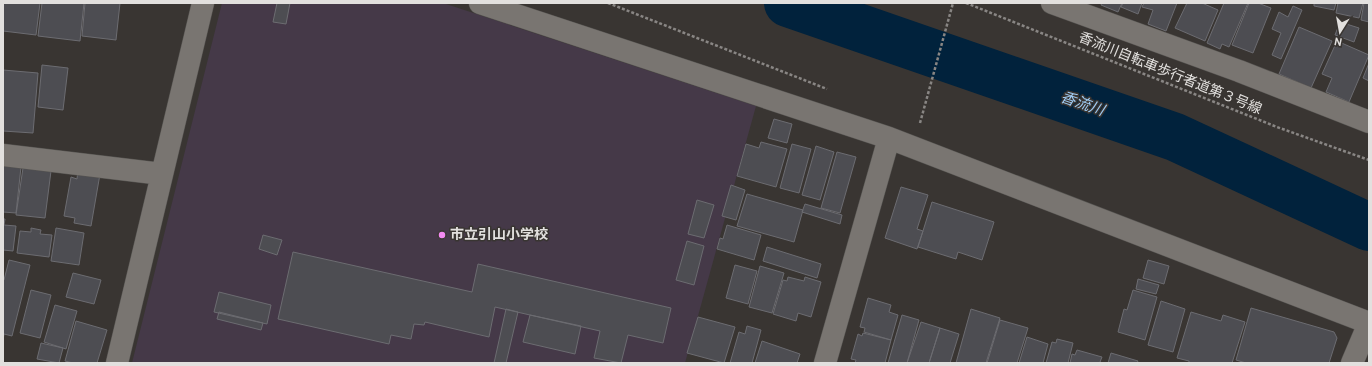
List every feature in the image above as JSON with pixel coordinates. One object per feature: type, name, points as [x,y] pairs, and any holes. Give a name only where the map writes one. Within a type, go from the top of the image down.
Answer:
[{"type":"street","points":[[117,363],[203,3]]},
{"type":"street","points":[[480,3],[889,138],[1369,323],[1352,363]]},
{"type":"street","points":[[1052,3],[1239,71],[1369,122]]},
{"type":"street","points":[[825,363],[889,138]]},
{"type":"street","points":[[3,155],[162,174]]},
{"type":"path","points":[[920,126],[953,3]]},
{"type":"path","name":"香流川自転車歩行者道第３号線","points":[[966,3],[1277,127],[1369,160]]},
{"type":"shaded area","name":"市立引山小学校","points":[[222,3],[443,3],[756,106],[685,363],[132,363]]},
{"type":"building","points":[[3,3],[40,3],[36,35],[3,31]]},
{"type":"building","points":[[42,3],[84,3],[80,41],[38,36]]},
{"type":"building","points":[[85,3],[120,3],[116,40],[82,36]]},
{"type":"building","points":[[277,3],[290,3],[286,24],[273,22]]},
{"type":"building","points":[[1102,3],[1122,3],[1118,12],[1101,5]]},
{"type":"building","points":[[1123,3],[1142,3],[1138,14],[1121,7]]},
{"type":"building","points":[[1144,3],[1177,3],[1166,31],[1148,24],[1153,10],[1142,7]]},
{"type":"building","points":[[1187,3],[1202,3],[1218,10],[1205,41],[1175,28]]},
{"type":"building","points":[[1224,3],[1248,3],[1229,47],[1222,44],[1220,49],[1207,43]]},
{"type":"building","points":[[1249,3],[1258,3],[1271,8],[1253,53],[1232,45]]},
{"type":"building","points":[[1314,3],[1336,3],[1334,10],[1314,6]]},
{"type":"building","points":[[1338,3],[1363,3],[1359,18],[1336,13]]},
{"type":"building","points":[[1364,3],[1369,3],[1369,22],[1361,20]]},
{"type":"building","points":[[1293,6],[1302,10],[1281,59],[1272,55],[1281,33],[1272,29],[1279,12],[1288,17]]},
{"type":"building","points":[[1340,22],[1359,28],[1354,42],[1335,35]]},
{"type":"building","points":[[1299,27],[1332,41],[1311,88],[1279,74]]},
{"type":"building","points":[[1337,41],[1369,55],[1349,102],[1326,92],[1332,78],[1322,74]]},
{"type":"building","points":[[1369,63],[1369,81],[1363,78]]},
{"type":"building","points":[[42,65],[68,68],[63,110],[38,107]]},
{"type":"building","points":[[3,70],[38,73],[33,133],[3,131]]},
{"type":"building","points":[[774,119],[792,124],[787,143],[768,138]]},
{"type":"building","points":[[761,142],[787,149],[776,187],[737,176],[746,144],[759,148]]},
{"type":"building","points":[[792,144],[811,149],[799,193],[780,188]]},
{"type":"building","points":[[816,146],[834,152],[820,200],[802,195]]},
{"type":"building","points":[[837,152],[856,157],[840,213],[821,208]]},
{"type":"building","points":[[3,165],[21,167],[16,213],[3,212]]},
{"type":"building","points":[[23,168],[51,171],[45,218],[16,215]]},
{"type":"building","points":[[78,170],[100,174],[91,226],[74,223],[75,218],[64,216],[71,177],[77,179]]},
{"type":"building","points":[[731,185],[745,190],[736,220],[722,216]]},
{"type":"building","points":[[901,187],[928,195],[917,229],[923,231],[917,249],[885,238]]},
{"type":"building","points":[[747,194],[803,210],[794,242],[737,226]]},
{"type":"building","points":[[697,200],[714,205],[704,238],[688,234]]},
{"type":"building","points":[[932,202],[994,222],[982,260],[958,252],[956,259],[918,247]]},
{"type":"building","points":[[805,204],[842,215],[840,224],[802,212]]},
{"type":"building","points":[[3,219],[5,219],[4,225],[16,226],[13,251],[3,250]]},
{"type":"building","points":[[727,225],[761,235],[754,260],[717,249],[720,238],[723,239]]},
{"type":"building","points":[[31,228],[41,230],[40,234],[52,235],[49,257],[17,253],[20,231],[31,232]]},
{"type":"building","points":[[56,228],[84,233],[79,265],[51,261]]},
{"type":"building","points":[[263,235],[282,240],[277,255],[259,249]]},
{"type":"building","points":[[687,241],[704,246],[694,285],[676,280]]},
{"type":"building","points":[[767,247],[821,264],[817,278],[763,261]]},
{"type":"building","points":[[293,252],[472,292],[478,264],[671,308],[663,343],[628,335],[621,363],[594,358],[600,331],[495,307],[489,337],[425,322],[424,325],[414,324],[411,339],[391,335],[389,344],[278,319]]},
{"type":"building","points":[[9,260],[30,265],[12,336],[4,334],[3,340],[3,280]]},
{"type":"building","points":[[1148,260],[1169,266],[1164,284],[1143,278]]},
{"type":"building","points":[[735,265],[757,271],[748,304],[726,298]]},
{"type":"building","points":[[760,266],[784,273],[772,313],[749,307]]},
{"type":"building","points":[[73,273],[101,280],[94,304],[66,297]]},
{"type":"building","points":[[788,277],[804,281],[805,277],[821,282],[811,317],[798,313],[796,321],[773,314],[783,280],[787,281]]},
{"type":"building","points":[[1138,279],[1159,285],[1156,294],[1136,289]]},
{"type":"building","points":[[31,290],[51,295],[40,338],[20,333]]},
{"type":"building","points":[[1133,290],[1157,297],[1145,340],[1118,332],[1124,309],[1127,310]]},
{"type":"building","points":[[219,292],[271,305],[267,324],[214,312]]},
{"type":"building","points":[[868,298],[891,305],[889,312],[898,315],[891,340],[864,332],[865,328],[860,327]]},
{"type":"building","points":[[1161,301],[1185,309],[1173,352],[1148,345]]},
{"type":"building","points":[[55,305],[77,311],[66,349],[44,342]]},
{"type":"building","points":[[1251,308],[1334,332],[1337,338],[1329,363],[1246,363],[1236,360]]},
{"type":"building","points":[[506,309],[518,312],[506,363],[494,363]]},
{"type":"building","points":[[971,309],[1000,318],[986,363],[956,363]]},
{"type":"building","points":[[219,312],[263,323],[261,330],[217,319]]},
{"type":"building","points":[[1191,312],[1221,321],[1223,315],[1245,322],[1232,363],[1189,363],[1189,361],[1177,358]]},
{"type":"building","points":[[530,315],[581,326],[575,354],[523,342]]},
{"type":"building","points":[[902,315],[919,320],[907,363],[888,363]]},
{"type":"building","points":[[698,317],[735,327],[724,363],[687,353]]},
{"type":"building","points":[[1000,320],[1028,328],[1017,363],[987,363]]},
{"type":"building","points":[[76,321],[107,330],[97,363],[73,363],[65,361]]},
{"type":"building","points":[[921,322],[940,328],[929,363],[907,363]]},
{"type":"building","points":[[747,326],[761,330],[752,363],[730,363],[739,332],[745,334]]},
{"type":"building","points":[[940,328],[959,334],[950,363],[929,363]]},
{"type":"building","points":[[863,333],[891,340],[885,363],[855,363],[856,360],[851,359],[858,334],[862,336]]},
{"type":"building","points":[[1027,337],[1048,344],[1043,363],[1019,363]]},
{"type":"building","points":[[1057,339],[1073,343],[1068,363],[1046,363],[1052,342],[1056,343]]},
{"type":"building","points":[[762,341],[800,354],[797,363],[755,363]]},
{"type":"building","points":[[41,343],[63,348],[59,363],[37,359]]},
{"type":"building","points":[[1077,350],[1102,357],[1100,362],[1103,363],[1070,363],[1072,354],[1075,355]]},
{"type":"building","points":[[1111,353],[1138,361],[1137,363],[1108,363]]},
{"type":"waterway","name":"香流川","points":[[788,3],[1175,137],[1369,227]]},
{"type":"place","name":"市立引山小学校","points":[[442,235]]}]
